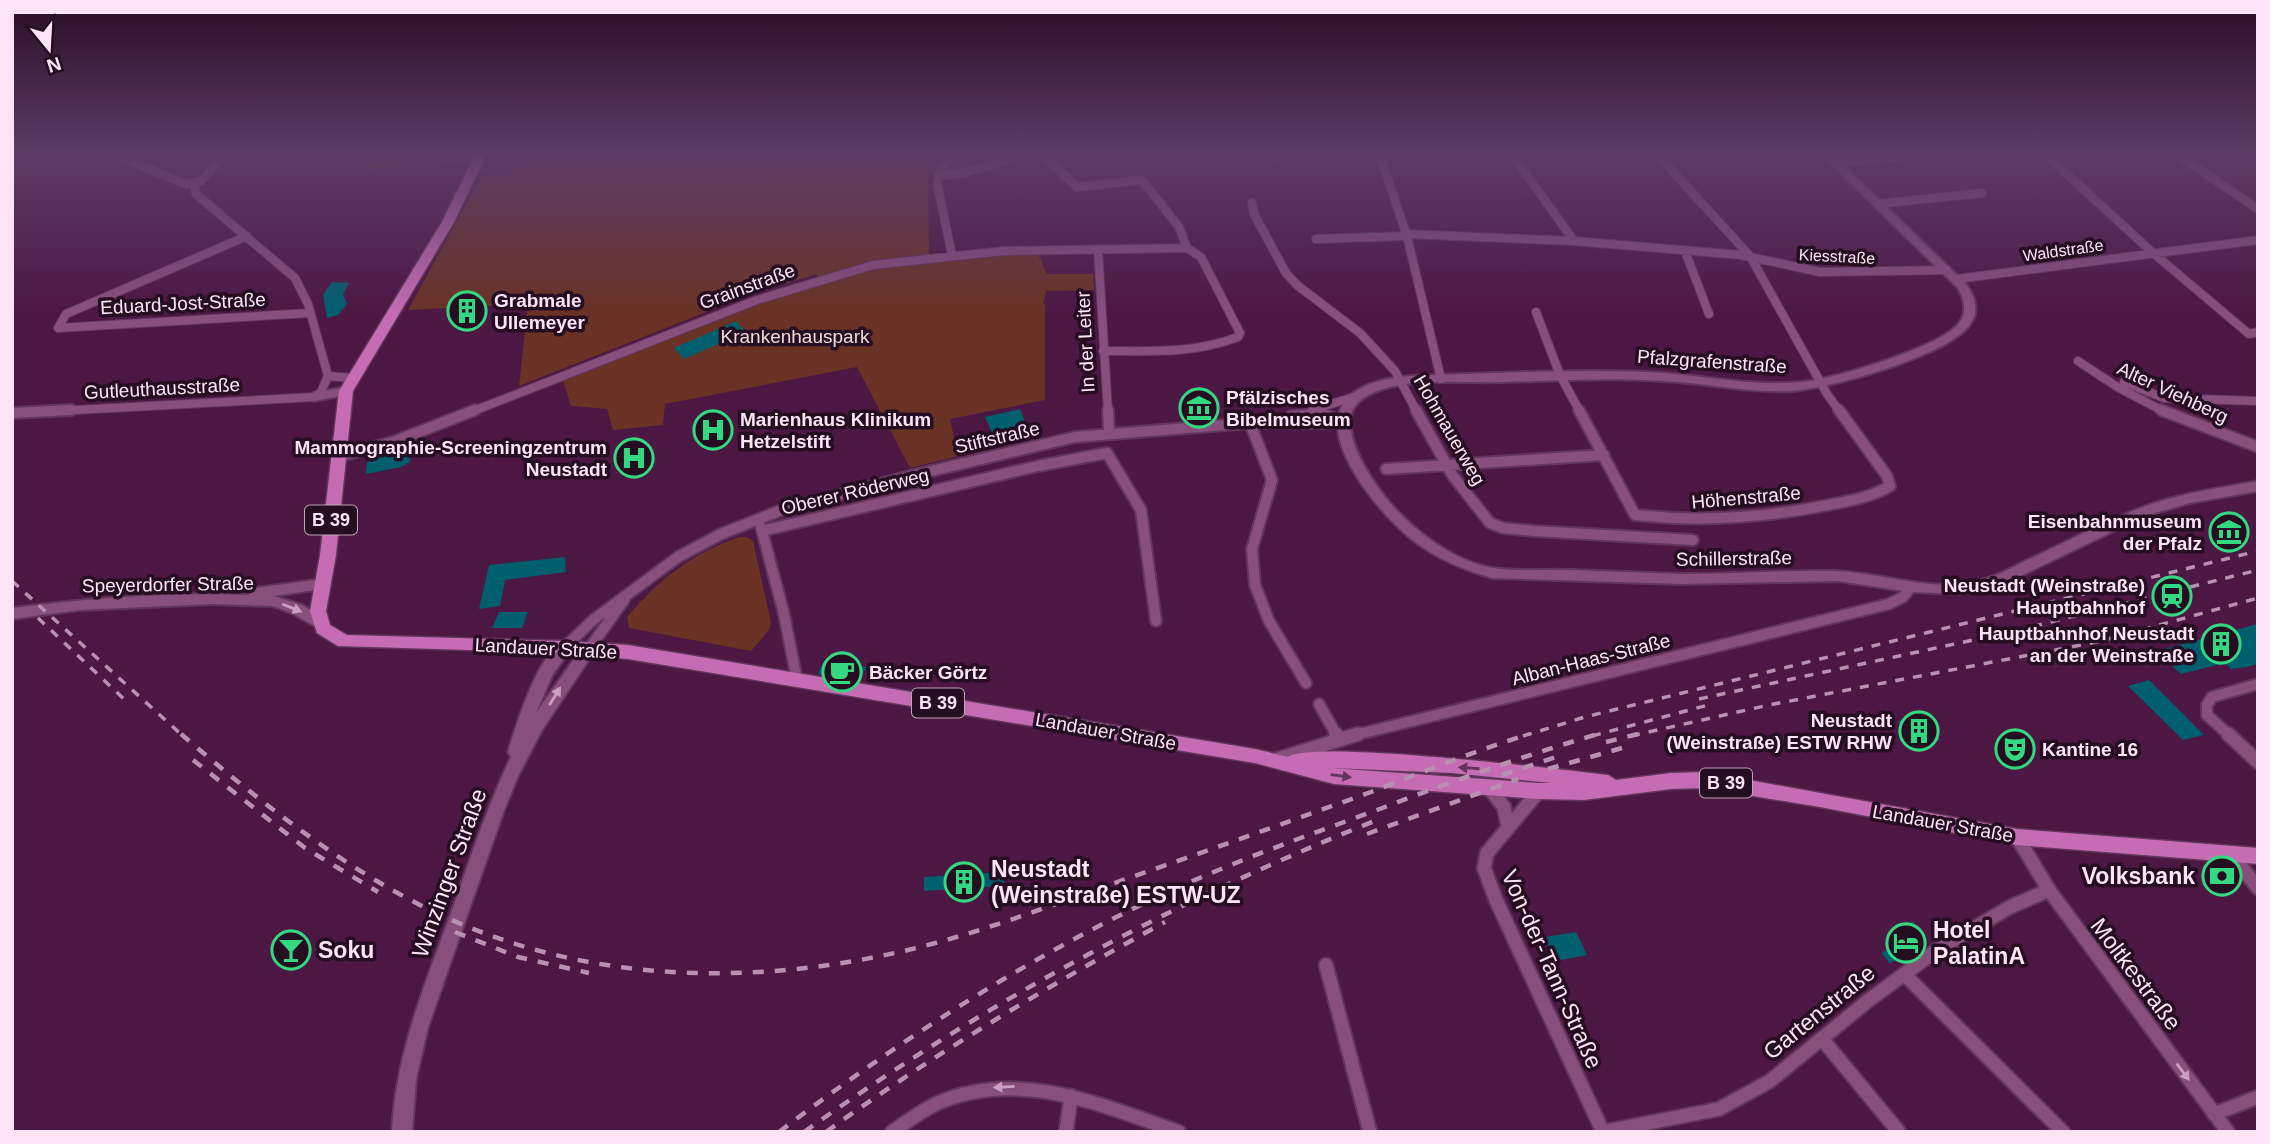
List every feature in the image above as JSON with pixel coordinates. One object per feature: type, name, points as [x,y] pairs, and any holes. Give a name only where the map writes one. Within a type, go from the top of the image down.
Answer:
[{"type":"main road","name":"B 39","points":[[320,623],[319,603],[347,389],[456,206]]},
{"type":"main road","name":"Landauer Straße","points":[[320,623],[323,629],[335,637],[355,643],[565,647],[658,657],[1275,760],[1334,776],[1584,792],[1688,780],[1722,782],[2017,837],[2258,856]]},
{"type":"main road","name":"Landauer Straße","points":[[1275,760],[1334,760],[1537,772],[1631,786]]},
{"type":"street","points":[[211,206],[295,278],[304,293],[328,376],[321,392],[314,397]]},
{"type":"street","points":[[941,206],[952,255]]},
{"type":"street","points":[[1103,351],[1202,347],[1238,337],[1240,333],[1201,257],[1187,248],[1179,227],[1163,206]]},
{"type":"street","name":"Hohmauerweg","points":[[1253,206],[1259,223],[1291,279],[1360,333],[1402,382],[1447,466],[1483,517],[1496,526],[1693,540]]},
{"type":"street","points":[[1397,206],[1407,235],[1441,379]]},
{"type":"street","points":[[1549,206],[1574,241]]},
{"type":"street","points":[[1705,206],[1750,256],[1820,383]]},
{"type":"street","points":[[1880,206],[1951,274]]},
{"type":"street","points":[[2102,206],[2152,252],[2253,333]]},
{"type":"street","name":"Kiesstraße","points":[[1316,239],[1407,235],[1574,241],[1750,256],[1789,268],[1820,272],[1951,274]]},
{"type":"street","name":"Eduard-Jost-Straße","points":[[247,236],[66,314],[58,328],[310,313]]},
{"type":"street","name":"Waldstraße","points":[[1951,274],[2258,240]]},
{"type":"street","name":"Grainstraße","points":[[340,456],[393,442],[694,324],[820,279],[873,265],[952,255],[1187,248]]},
{"type":"street","name":"In der Leiter","points":[[1098,250],[1109,433]]},
{"type":"street","points":[[1685,251],[1709,314]]},
{"type":"street","name":"Pfalzgrafenstraße","points":[[1402,382],[1560,375],[1657,376],[1773,387],[1820,383],[1856,373],[1941,341],[1960,330],[1970,315],[1970,300],[1951,274]]},
{"type":"street","points":[[1536,312],[1560,375]]},
{"type":"street","name":"Alter Viehberg","points":[[2078,361],[2107,381],[2176,416],[2258,447]]},
{"type":"street","name":"Höhenstraße","points":[[1560,375],[1635,515],[1701,520],[1773,514],[1838,503],[1890,486],[1887,476],[1820,383]]},
{"type":"street","points":[[328,376],[347,389]]},
{"type":"street","points":[[2107,381],[2124,382],[2164,398],[2258,401]]},
{"type":"street","points":[[1345,423],[1347,407],[1362,394],[1402,382]]},
{"type":"street","points":[[314,397],[347,389]]},
{"type":"street","name":"Stiftstraße","points":[[1250,423],[1299,415],[1362,394]]},
{"type":"street","name":"Gutleuthausstraße","points":[[12,414],[314,397]]},
{"type":"street","name":"Stiftstraße","points":[[1299,415],[1328,415],[1345,423]]},
{"type":"street","points":[[1250,423],[1271,475],[1271,484],[1252,549],[1255,585],[1269,621],[1306,683]]},
{"type":"street","name":"Stiftstraße","points":[[565,647],[593,620],[678,557],[757,518],[884,482],[1010,451],[1109,433],[1250,423],[1345,423]]},
{"type":"street","name":"Schillerstraße","points":[[1345,423],[1353,455],[1370,487],[1385,507],[1412,533],[1471,568],[1514,576],[1838,576],[1944,590],[1980,586],[2007,576],[2140,513],[2189,498],[2258,486]]},
{"type":"street","name":"Oberer Röderweg","points":[[762,531],[1098,453],[1110,454],[1136,499],[1143,521],[1156,621]]},
{"type":"street","points":[[1386,469],[1604,455]]},
{"type":"street","points":[[757,518],[797,680]]},
{"type":"street","points":[[212,599],[323,584]]},
{"type":"street","name":"Alban-Haas-Straße","points":[[1275,760],[1339,738],[1889,604],[1903,597],[1911,587]]},
{"type":"street","name":"Stiftstraße","points":[[589,649],[627,595]]},
{"type":"street","name":"Speyerdorfer Straße","points":[[12,614],[79,605],[212,599],[273,601],[290,606],[320,623]]},
{"type":"street","points":[[510,777],[526,716],[537,690],[551,664],[565,647]]},
{"type":"street","name":"Winzinger Straße","points":[[402,1132],[404,1088],[411,1056],[510,777],[548,705],[589,649]]},
{"type":"street","points":[[2258,684],[2217,695],[2209,701],[2207,715],[2258,762]]},
{"type":"street","points":[[1319,704],[1339,738]]},
{"type":"street","points":[[1489,788],[1504,807],[1508,826]]},
{"type":"street","name":"Von-der-Tann-Straße","points":[[1539,791],[1487,853],[1484,869],[1603,1132]]},
{"type":"street","name":"Moltkestraße","points":[[2017,837],[2049,890],[2228,1132]]},
{"type":"street","points":[[2232,855],[2258,888]]},
{"type":"street","name":"Gartenstraße","points":[[1603,1132],[1719,1109],[1770,1081],[1904,974],[1964,930],[2049,890]]},
{"type":"street","points":[[1326,965],[1370,1132]]},
{"type":"street","points":[[1904,974],[2063,1132]]},
{"type":"street","points":[[1822,1039],[1899,1132]]},
{"type":"street","points":[[892,1132],[941,1102],[983,1089],[1009,1085],[1035,1087],[1071,1096],[1179,1132]]},
{"type":"street","points":[[1066,1132],[1071,1096]]},
{"type":"street","points":[[2214,1114],[2258,1097]]},
{"type":"green space","name":"Krankenhauspark","points":[[465,206],[929,206],[929,259],[1037,252],[1047,274],[1093,274],[1094,290],[1046,291],[1043,304],[1045,400],[950,419],[958,456],[910,468],[857,367],[665,404],[663,425],[613,430],[607,409],[571,406],[562,378],[758,302],[820,283],[817,274],[752,294],[519,386],[528,304],[408,310]]},
{"type":"green space","points":[[740,537],[753,541],[771,622],[769,630],[751,651],[629,628],[627,617],[664,579],[692,559]]},
{"type":"building","points":[[332,282],[349,283],[343,294],[347,304],[338,315],[327,318],[323,295]]},
{"type":"building","points":[[736,321],[746,332],[684,359],[674,348]]},
{"type":"building","points":[[1020,409],[1026,425],[1022,426],[1025,433],[995,440],[985,417]]},
{"type":"building","points":[[404,451],[411,461],[401,467],[366,474],[367,462],[377,460],[378,456]]},
{"type":"building","points":[[565,557],[566,572],[505,580],[500,606],[479,609],[489,565]]},
{"type":"building","points":[[499,612],[528,612],[522,628],[492,628]]},
{"type":"building","name":"Hauptbahnhof Neustadt an der Weinstraße","points":[[2258,624],[2258,664],[2247,667],[2231,669],[2225,663],[2181,674],[2156,651]]},
{"type":"building","name":"Bäcker Görtz","points":[[823,663],[866,667],[860,681],[818,674]]},
{"type":"building","points":[[2149,680],[2204,735],[2183,740],[2128,686]]},
{"type":"building","name":"Neustadt (Weinstraße) ESTW RHW","points":[[1924,717],[1940,740],[1913,744],[1898,721]]},
{"type":"building","name":"Neustadt (Weinstraße) ESTW-UZ","points":[[1004,872],[1004,886],[924,891],[924,877]]},
{"type":"building","name":"Hotel PalatinA","points":[[1913,922],[1922,938],[1890,964],[1882,953],[1908,936],[1901,924]]},
{"type":"building","points":[[1576,932],[1587,955],[1555,961],[1545,937]]},
{"type":"railway","points":[[1525,735],[1585,717],[2258,551]]},
{"type":"railway","points":[[1699,699],[2015,631],[2258,570]]},
{"type":"railway","points":[[12,581],[183,736]]},
{"type":"railway","points":[[1631,736],[1769,705],[2097,642],[2258,598]]},
{"type":"railway","points":[[38,618],[125,700]]},
{"type":"railway","points":[[1592,736],[1712,704]]},
{"type":"railway","points":[[181,734],[318,843],[393,891],[432,911],[524,946],[578,960],[632,969],[688,973],[799,969],[854,961],[958,937],[1525,735]]},
{"type":"railway","points":[[779,1132],[871,1065],[966,1002],[1064,944],[1166,893],[1271,849],[1432,789],[1598,734]]},
{"type":"railway","points":[[1606,742],[1638,734]]},
{"type":"railway","points":[[1548,769],[1622,748]]},
{"type":"railway","points":[[1502,775],[1559,756]]},
{"type":"railway","points":[[193,760],[305,848],[378,892]]},
{"type":"railway","points":[[1367,834],[1518,779]]},
{"type":"railway","points":[[804,1132],[942,1040],[1081,958],[1225,886],[1377,820]]},
{"type":"railway","points":[[826,1132],[908,1075],[992,1022],[1165,922]]},
{"type":"railway","points":[[455,932],[518,957],[589,973]]},
{"type":"place","name":"Grabmale Ullemeyer","points":[[467,311]]},
{"type":"place","name":"Pfälzisches Bibelmuseum","points":[[1199,408]]},
{"type":"place","name":"Marienhaus Klinikum Hetzelstift","points":[[713,430]]},
{"type":"place","name":"Mammographie-Screeningzentrum Neustadt","points":[[634,458]]},
{"type":"place","name":"Eisenbahnmuseum der Pfalz","points":[[2229,532]]},
{"type":"place","name":"Neustadt (Weinstraße) Hauptbahnhof","points":[[2172,596]]},
{"type":"place","name":"Hauptbahnhof Neustadt an der Weinstraße","points":[[2221,644]]},
{"type":"place","name":"Bäcker Görtz","points":[[842,672]]},
{"type":"place","name":"Neustadt (Weinstraße) ESTW RHW","points":[[1919,731]]},
{"type":"place","name":"Kantine 16","points":[[2015,749]]},
{"type":"place","name":"Volksbank","points":[[2222,876]]},
{"type":"place","name":"Neustadt (Weinstraße) ESTW-UZ","points":[[964,882]]},
{"type":"place","name":"Hotel PalatinA","points":[[1906,943]]},
{"type":"place","name":"Soku","points":[[291,950]]}]
